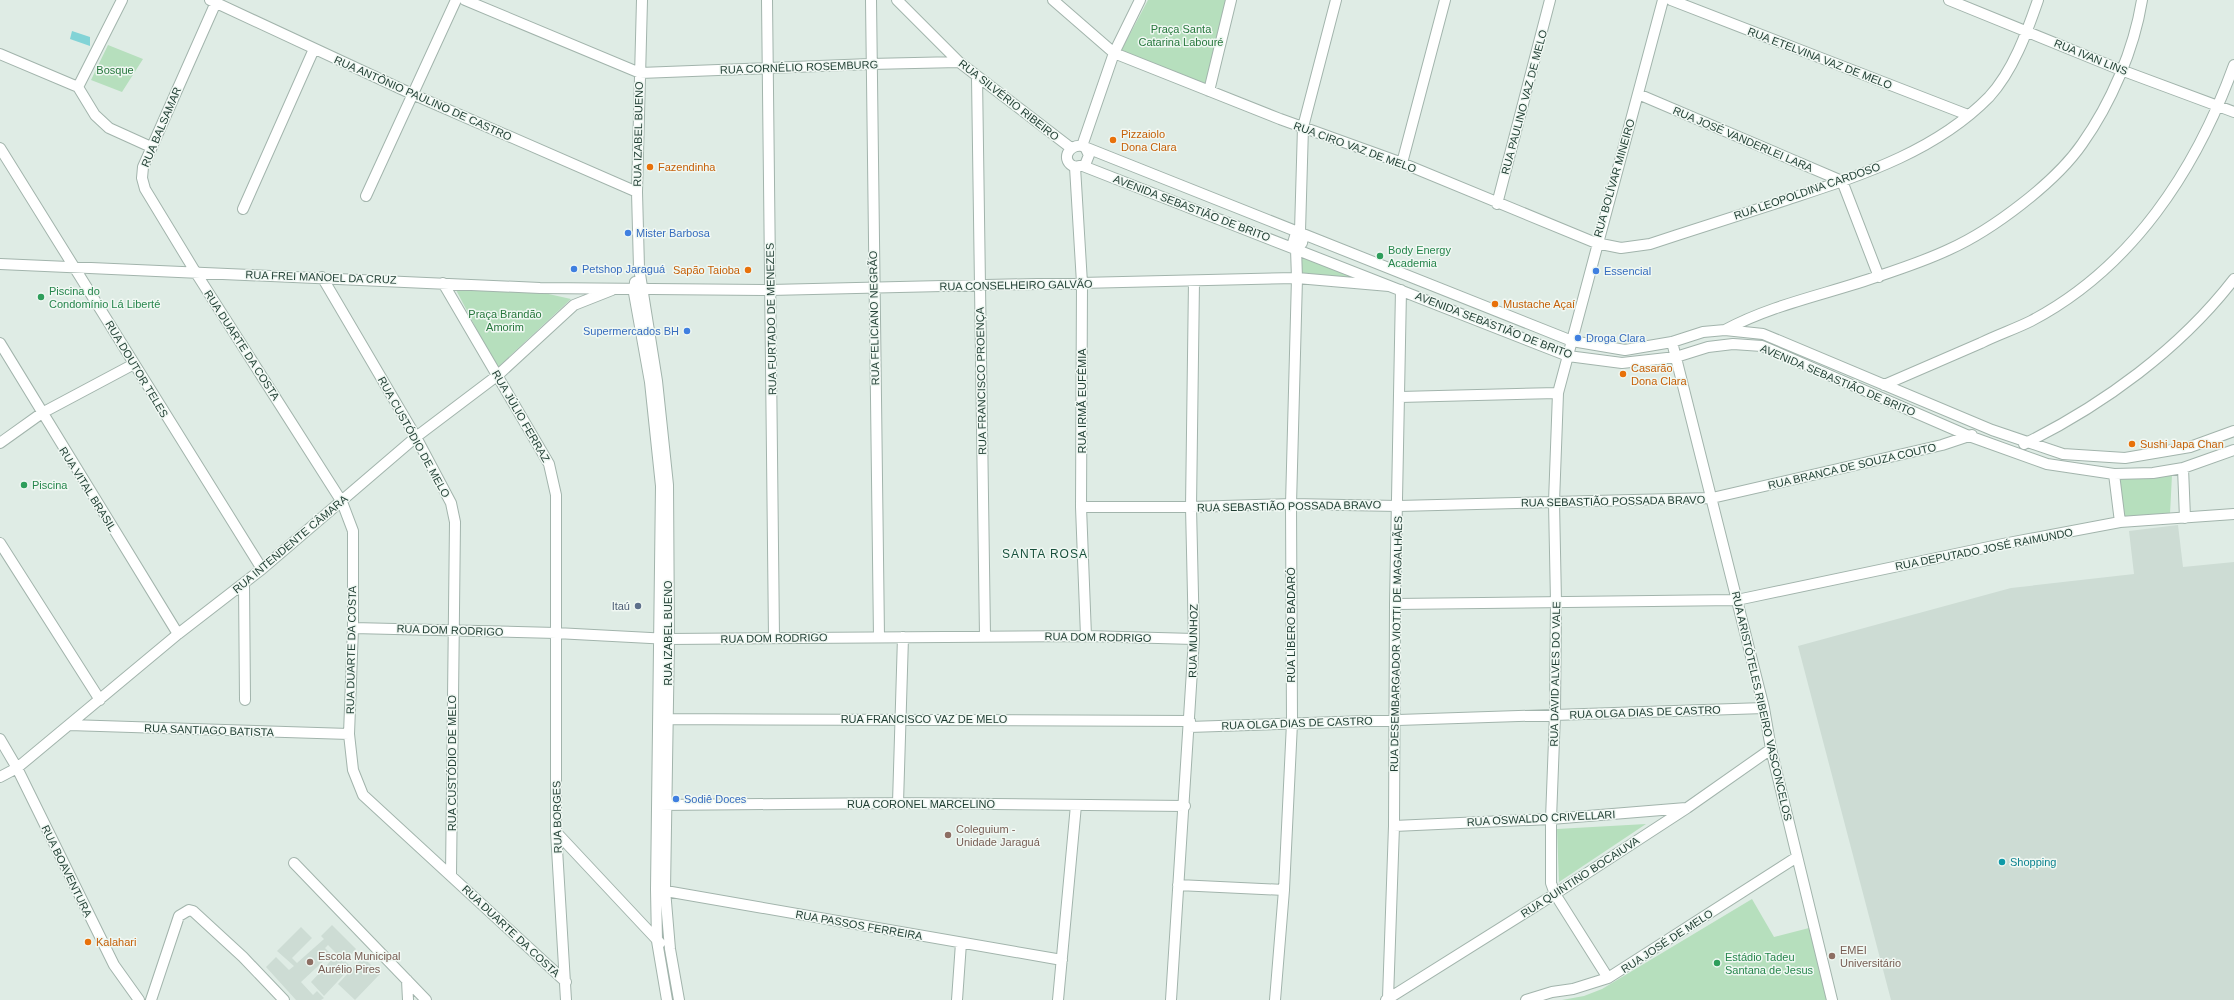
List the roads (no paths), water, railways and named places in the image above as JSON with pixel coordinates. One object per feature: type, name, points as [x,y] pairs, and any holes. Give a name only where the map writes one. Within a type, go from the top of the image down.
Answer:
[{"type":"street","points":[[78,87],[122,0]]},
{"type":"street","points":[[366,196],[456,0]]},
{"type":"street","points":[[465,0],[640,73]]},
{"type":"street","name":"RUA IZABEL BUENO","points":[[642,0],[637,192],[639,268],[638,288],[657,381],[668,485],[662,719],[660,890],[657,926],[657,941],[667,1000]]},
{"type":"street","name":"RUA FURTADO DE MENEZES","points":[[767,0],[774,637]]},
{"type":"street","name":"RUA FELICIANO NEGRÃO","points":[[871,0],[870,64],[879,637]]},
{"type":"street","name":"RUA SILVÉRIO RIBEIRO","points":[[897,0],[959,62],[1071,148]]},
{"type":"street","name":"RUA CIRO VAZ DE MELO","points":[[1053,0],[1114,53],[1303,127],[1402,163],[1498,204],[1596,243]]},
{"type":"street","points":[[1084,147],[1071,148],[1067,153],[1067,160],[1079,166],[1089,159],[1084,147],[1114,53],[1140,0]]},
{"type":"street","points":[[1209,91],[1231,0]]},
{"type":"street","points":[[1300,231],[1303,127],[1336,0]]},
{"type":"street","points":[[1402,163],[1445,0]]},
{"type":"street","name":"RUA PAULINO VAZ DE MELO","points":[[1498,204],[1550,0]]},
{"type":"street","name":"RUA BOLÍVAR MINEIRO","points":[[1568,356],[1596,243],[1663,0]]},
{"type":"street","name":"RUA ETELVINA VAZ DE MELO","points":[[1671,0],[1968,115]]},
{"type":"street","name":"RUA IVAN LINS","points":[[1949,0],[2121,70],[2234,112]]},
{"type":"street","name":"RUA LEOPOLDINA CARDOSO","points":[[1596,243],[1621,248],[1650,244],[1842,182],[1908,155],[1942,135],[1990,96],[2006,72],[2028,31],[2038,0]]},
{"type":"street","points":[[1725,330],[1746,318],[1879,277],[1950,249],[1995,224],[2051,179],[2081,145],[2104,107],[2121,70],[2138,20],[2142,0]]},
{"type":"street","name":"RUA ANTÔNIO PAULINO DE CASTRO","points":[[214,1],[412,94],[637,192]]},
{"type":"street","name":"RUA BALSAMAR","points":[[196,272],[145,190],[142,178],[143,167],[151,147],[214,1]]},
{"type":"street","points":[[243,209],[314,49]]},
{"type":"street","points":[[944,63],[947,56],[946,50]]},
{"type":"street","points":[[0,54],[78,87],[95,115],[110,128],[151,147]]},
{"type":"street","name":"RUA CORNÉLIO ROSEMBURG","points":[[640,73],[959,62]]},
{"type":"street","points":[[1884,385],[2031,321],[2086,287],[2133,243],[2172,193],[2219,106],[2234,65]]},
{"type":"street","name":"RUA FRANCISCO PROENÇA","points":[[977,77],[985,636]]},
{"type":"street","name":"RUA JOSÉ VANDERLEI LARA","points":[[1638,94],[1842,182]]},
{"type":"street","name":"AVENIDA SEBASTIÃO DE BRITO","points":[[1084,147],[1300,231],[1572,341],[1625,350],[1672,342],[1703,332],[1725,330],[1764,334],[1992,430],[2026,443],[2063,454],[2126,458],[2190,447],[2234,431]]},
{"type":"street","name":"RUA DOUTOR TELES","points":[[0,148],[262,569]]},
{"type":"street","name":"AVENIDA SEBASTIÃO DE BRITO","points":[[1079,166],[1296,249],[1568,356],[1622,363],[1676,356],[1708,347],[1734,344],[1762,346],[1969,436],[2010,451],[2047,464],[2114,474],[2153,473],[2184,468],[2234,450]]},
{"type":"street","name":"RUA IRMÃ EUFÊMIA","points":[[1079,166],[1082,283],[1082,507],[1086,636]]},
{"type":"street","points":[[1842,182],[1879,277]]},
{"type":"street","name":"RUA LÍBERO BADARÓ","points":[[1275,1000],[1284,890],[1292,723],[1290,504],[1297,278],[1296,249],[1293,243],[1296,233],[1300,231]]},
{"type":"street","name":"RUA FREI MANOEL DA CRUZ","points":[[0,264],[443,283],[638,288]]},
{"type":"street","name":"RUA DUARTE DA COSTA","points":[[196,272],[342,502],[352,531],[353,628],[349,734],[353,770],[363,795],[566,982]]},
{"type":"street","name":"RUA CUSTÓDIO DE MELO","points":[[322,277],[416,437],[451,503],[455,522],[451,875]]},
{"type":"street","name":"RUA CONSELHEIRO GALVÃO","points":[[638,288],[770,290],[1297,278],[1389,286]]},
{"type":"street","points":[[2010,451],[2097,403],[2161,354],[2212,307],[2234,280]]},
{"type":"street","name":"RUA MUNHOZ","points":[[1171,1000],[1178,885],[1185,806],[1194,639],[1192,507],[1194,281]]},
{"type":"street","name":"RUA JÚLIO FERRAZ","points":[[443,283],[549,464],[556,495],[556,633]]},
{"type":"street","points":[[567,287],[573,291],[574,305]]},
{"type":"street","name":"RUA INTENDENTE CÂMARA","points":[[0,777],[17,768],[178,634],[244,584],[342,502],[416,437],[498,376],[574,305],[616,288]]},
{"type":"street","name":"RUA DESEMBARGADOR VIOTTI DE MAGALHÃES","points":[[1387,999],[1394,826],[1395,604],[1401,290]]},
{"type":"street","name":"RUA ARISTÓTELES RIBEIRO VASCONCELOS","points":[[1672,342],[1764,708],[1771,749],[1832,1000]]},
{"type":"street","name":"RUA VITAL BRASIL","points":[[0,343],[178,634]]},
{"type":"street","name":"RUA DAVID ALVES DO VALE","points":[[1568,356],[1558,393],[1554,502],[1556,602],[1551,883],[1555,894],[1608,978]]},
{"type":"street","points":[[0,443],[42,413],[134,364]]},
{"type":"street","points":[[1400,397],[1558,393]]},
{"type":"street","name":"RUA BRANCA DE SOUZA COUTO","points":[[1712,498],[1942,445],[1992,430]]},
{"type":"street","points":[[2184,468],[2185,518]]},
{"type":"street","points":[[2114,474],[2120,522]]},
{"type":"street","name":"RUA SEBASTIÃO POSSADA BRAVO","points":[[1082,507],[1192,507],[1290,504],[1398,506],[1712,498]]},
{"type":"street","name":"RUA DEPUTADO JOSÉ RAIMUNDO","points":[[1395,604],[1737,600],[2003,544],[2120,522],[2234,514]]},
{"type":"street","points":[[0,544],[100,700]]},
{"type":"street","points":[[244,584],[246,700]]},
{"type":"street","name":"RUA DOM RODRIGO","points":[[353,628],[556,633],[665,638],[1086,636],[1194,639]]},
{"type":"street","name":"RUA BORGES","points":[[556,633],[556,832],[566,1000]]},
{"type":"street","points":[[898,804],[903,637]]},
{"type":"street","name":"RUA OLGA DIAS DE CASTRO","points":[[1190,724],[1292,723],[1764,708]]},
{"type":"street","name":"RUA FRANCISCO VAZ DE MELO","points":[[662,719],[900,718],[1190,724]]},
{"type":"street","name":"RUA SANTIAGO BATISTA","points":[[69,726],[349,734]]},
{"type":"street","name":"RUA BOAVENTURA","points":[[0,739],[17,768],[114,965],[139,1000]]},
{"type":"street","name":"RUA QUINTINO BOCAIUVA","points":[[1387,999],[1555,894],[1687,808],[1771,749]]},
{"type":"street","name":"RUA CORONEL MARCELINO","points":[[661,805],[898,804],[1185,806]]},
{"type":"street","points":[[1058,1000],[1076,805]]},
{"type":"street","name":"RUA OSWALDO CRIVELLARI","points":[[1394,826],[1551,819],[1687,808]]},
{"type":"street","points":[[556,832],[666,951],[673,986],[678,996]]},
{"type":"street","name":"RUA JOSÉ DE MELO","points":[[1526,1000],[1552,992],[1573,989],[1608,978],[1797,857]]},
{"type":"street","points":[[294,863],[426,1000]]},
{"type":"street","points":[[1178,885],[1284,890]]},
{"type":"street","name":"RUA IZABEL BUENO","points":[[660,890],[678,996]]},
{"type":"street","name":"RUA PASSOS FERREIRA","points":[[660,890],[1062,960]]},
{"type":"street","points":[[151,1000],[178,916],[184,911],[193,911],[243,957],[284,1000]]},
{"type":"street","points":[[648,931],[657,926]]},
{"type":"street","points":[[957,1000],[961,943]]},
{"type":"street","points":[[407,980],[408,1000]]},
{"type":"water","points":[[72,31],[90,37],[90,46],[70,39]]},
{"type":"place","name":"Pizzaiolo Dona Clara","points":[[1113,140]]},
{"type":"place","name":"Fazendinha","points":[[650,167]]},
{"type":"place","name":"Mister Barbosa","points":[[628,233]]},
{"type":"place","name":"Body Energy Academia","points":[[1380,256]]},
{"type":"place","name":"Petshop Jaraguá","points":[[574,269]]},
{"type":"place","name":"Sapão Taioba","points":[[748,270]]},
{"type":"place","name":"Essencial","points":[[1596,271]]},
{"type":"place","name":"Piscina do Condomínio Lá Liberté","points":[[41,297]]},
{"type":"place","name":"Mustache Açaí","points":[[1495,304]]},
{"type":"place","name":"Supermercados BH","points":[[687,331]]},
{"type":"place","name":"Droga Clara","points":[[1578,338]]},
{"type":"place","name":"Casarão Dona Clara","points":[[1623,374]]},
{"type":"place","name":"Sushi Japa Chan","points":[[2132,444]]},
{"type":"place","name":"Piscina","points":[[24,485]]},
{"type":"place","name":"Itaú","points":[[638,606]]},
{"type":"place","name":"Sodiê Doces","points":[[676,799]]},
{"type":"place","name":"Coleguium - Unidade Jaraguá","points":[[948,835]]},
{"type":"place","name":"Shopping","points":[[2002,862]]},
{"type":"place","name":"Kalahari","points":[[88,942]]},
{"type":"place","name":"EMEI Universitário","points":[[1832,956]]},
{"type":"place","name":"Escola Municipal Aurélio Pires","points":[[310,962]]},
{"type":"place","name":"Estádio Tadeu Santana de Jesus","points":[[1717,963]]},
{"type":"district","name":"SANTA ROSA","points":[[1045,554]]},
{"type":"park label","name":"Praça Santa Catarina Labouré","points":[[1181,35]]},
{"type":"park label","name":"Bosque","points":[[115,70]]},
{"type":"park label","name":"Praça Brandão Amorim","points":[[505,320]]}]
